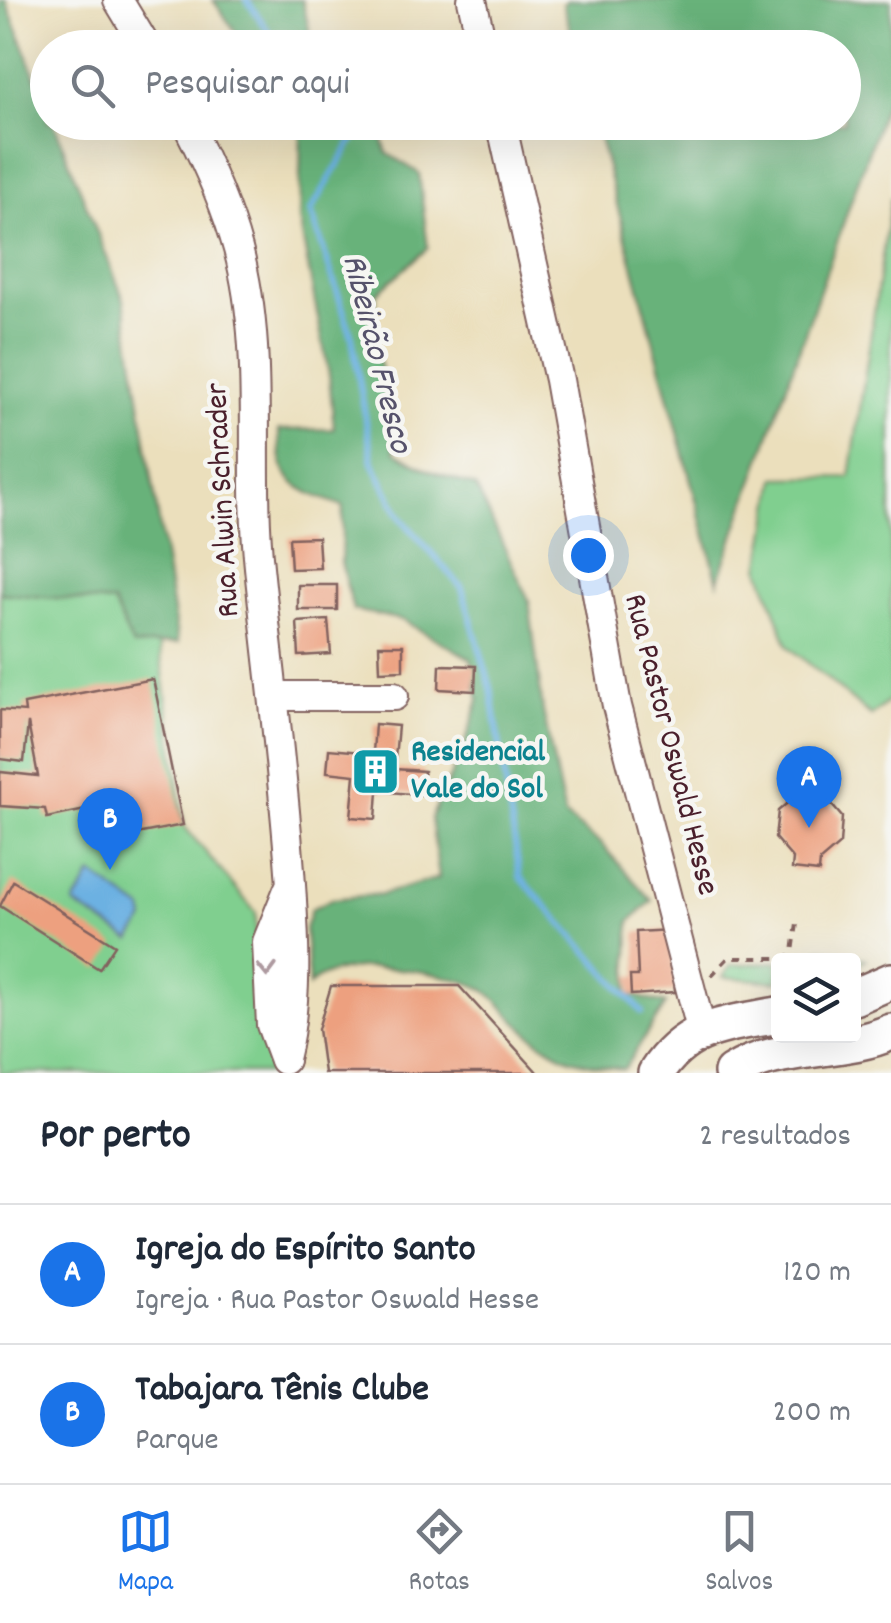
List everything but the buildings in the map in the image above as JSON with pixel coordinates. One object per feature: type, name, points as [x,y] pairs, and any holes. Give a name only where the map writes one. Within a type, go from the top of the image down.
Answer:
[{"type":"main road","points":[[861,993],[891,982]]},
{"type":"main road","points":[[656,1073],[682,1040],[702,1030],[771,1015]]},
{"type":"main road","points":[[732,1073],[764,1059],[865,1042],[891,1032]]},
{"type":"street","points":[[118,0],[136,30]]},
{"type":"street","points":[[472,0],[479,30]]},
{"type":"street","name":"Rua Alwin Schrader","points":[[195,140],[239,250],[251,326],[258,565],[276,696],[291,884],[293,1009],[285,1066]]},
{"type":"street","name":"Rua Pastor Oswald Hesse","points":[[505,140],[559,380],[617,706],[702,1030]]},
{"type":"street","points":[[276,696],[394,696]]},
{"type":"path","points":[[694,993],[728,958],[786,958],[793,952],[798,924]]},
{"type":"green space","points":[[0,0],[6,0],[30,62],[30,140],[61,140],[124,300],[178,643],[133,646],[113,603],[0,593]]},
{"type":"green space","points":[[213,0],[302,0],[309,30],[234,30]]},
{"type":"green space","points":[[568,0],[891,0],[891,87],[718,582],[600,140],[861,140],[861,30],[570,30],[563,4]]},
{"type":"green space","points":[[301,140],[383,140],[387,153],[419,173],[428,248],[376,294],[377,349],[395,452],[428,470],[476,487],[529,600],[543,711],[565,816],[601,844],[652,901],[630,921],[628,994],[666,1004],[624,1069],[577,1061],[553,1050],[528,1033],[485,991],[442,976],[366,968],[323,976],[309,986],[305,929],[311,909],[332,899],[383,894],[439,878],[431,818],[464,747],[479,700],[471,659],[402,620],[353,610],[341,562],[343,506],[302,489],[286,474],[279,430],[334,429],[329,375],[299,219]]},
{"type":"green space","points":[[891,197],[891,699],[871,716],[788,646],[760,569],[776,478],[850,477]]},
{"type":"green space","points":[[0,593],[113,603],[133,646],[159,644],[184,826],[256,913],[256,955],[272,1073],[0,1073]]},
{"type":"green space","points":[[771,962],[771,981],[723,977],[731,965]]},
{"type":"water","points":[[92,874],[143,910],[145,919],[131,940],[74,904]]},
{"type":"waterway","name":"Ribeirão Fresco","points":[[247,0],[268,30]]},
{"type":"waterway","name":"Ribeirão Fresco","points":[[353,140],[311,211],[352,337],[373,463],[401,518],[462,588],[491,688],[520,877],[642,1012]]},
{"type":"place","name":"Residencial Vale do Sol","points":[[376,772]]},
{"type":"place","name":"Igreja do Espírito Santo","points":[[809,828]]},
{"type":"place","name":"Tabajara Tênis Clube","points":[[110,870]]}]
